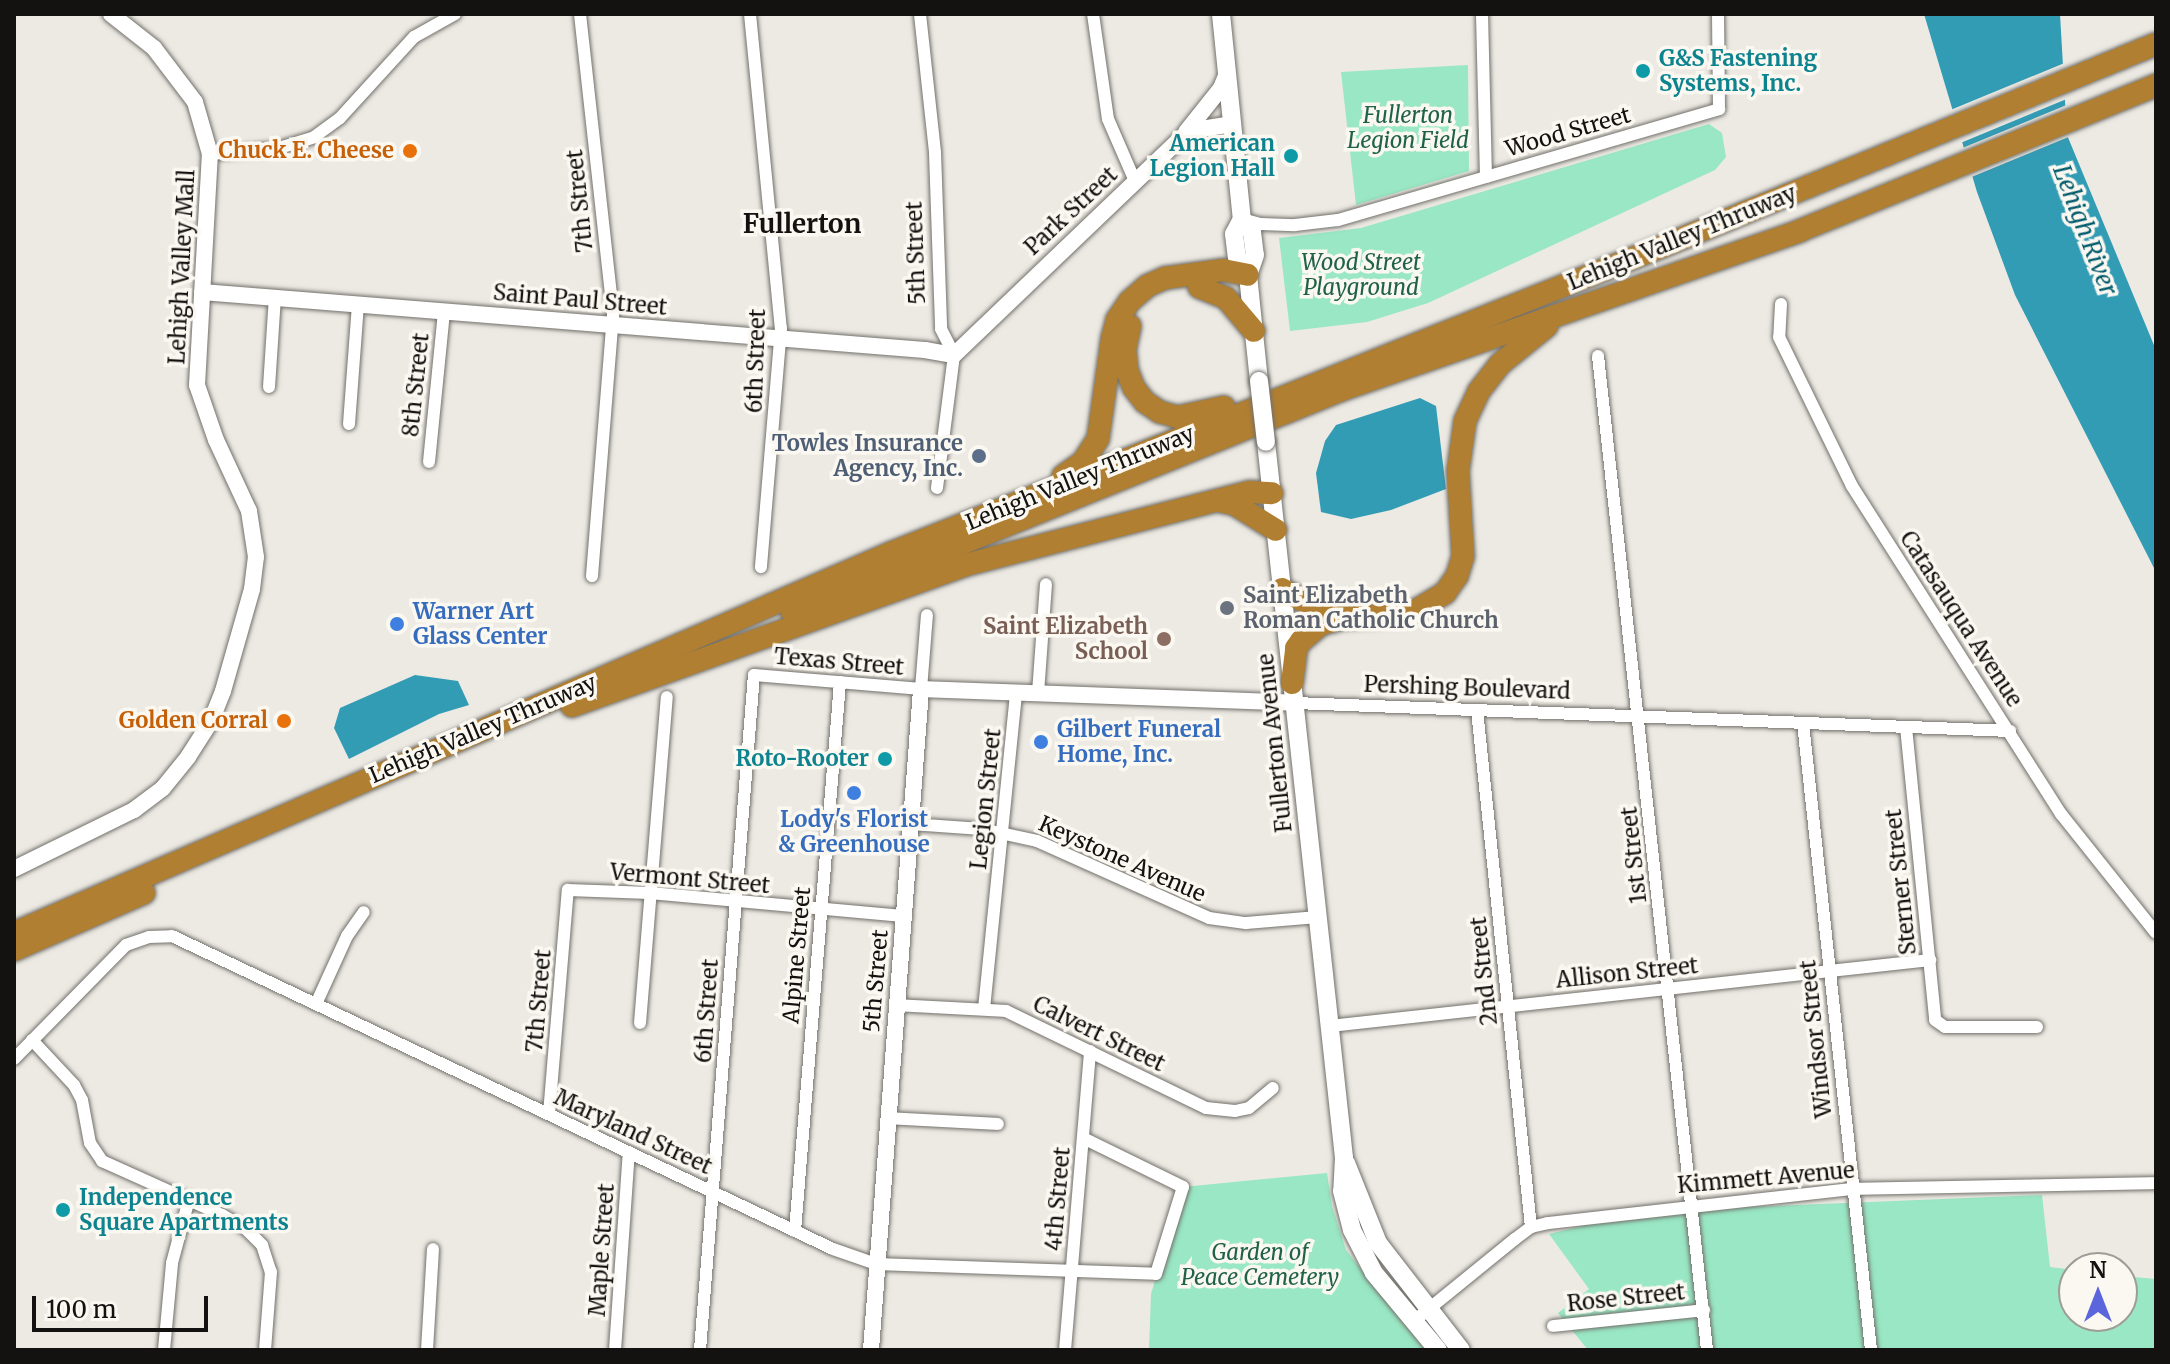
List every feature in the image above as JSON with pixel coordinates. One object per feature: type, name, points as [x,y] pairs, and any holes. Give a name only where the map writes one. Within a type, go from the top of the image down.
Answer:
[{"type":"highway","name":"Lehigh Valley Thruway","points":[[14,933],[891,553],[2156,44]]},
{"type":"highway","name":"Lehigh Valley Thruway","points":[[14,950],[692,652],[1344,389],[1841,215],[2156,85]]},
{"type":"highway","points":[[891,553],[1068,474],[1083,462],[1101,431],[1114,329],[1123,310],[1137,293],[1175,276],[1223,270],[1248,275]]},
{"type":"highway","points":[[1248,275],[1228,283],[1154,298],[1140,310],[1127,333],[1126,360],[1130,380],[1145,402],[1160,412],[1187,417],[1352,369]]},
{"type":"highway","points":[[1199,287],[1226,298],[1254,331]]},
{"type":"highway","points":[[1294,693],[1296,648],[1321,624],[1345,618],[1410,614],[1437,600],[1451,586],[1463,556],[1458,454],[1471,405],[1500,364],[1567,312]]},
{"type":"highway","points":[[572,706],[965,565],[1250,492],[1272,493]]},
{"type":"highway","points":[[1218,501],[1234,504],[1276,530]]},
{"type":"highway","points":[[1282,589],[1326,614],[1345,618]]},
{"type":"main road","name":"Fullerton Avenue","points":[[1221,14],[1242,219],[1234,234],[1237,257],[1248,275],[1344,1158],[1378,1243],[1438,1350]]},
{"type":"main road","name":"Fullerton Avenue","points":[[1421,1316],[1461,1350]]},
{"type":"street","name":"Lehigh Valley Mall","points":[[14,869],[114,821],[163,788],[196,745],[223,691],[252,589],[256,546],[249,511],[216,440],[197,385],[210,154],[195,102],[154,48],[111,14]]},
{"type":"street","points":[[210,154],[279,148],[314,137],[340,118],[414,37],[455,14]]},
{"type":"street","name":"7th Street","points":[[580,14],[613,325],[592,576]]},
{"type":"street","name":"6th Street","points":[[750,14],[780,338],[761,567]]},
{"type":"street","name":"5th Street","points":[[920,14],[935,153],[941,329],[954,355],[937,488]]},
{"type":"street","points":[[1093,14],[1105,106],[1115,139],[1135,181]]},
{"type":"street","points":[[1482,14],[1486,177]]},
{"type":"street","name":"Wood Street","points":[[1242,219],[1261,224],[1324,222],[1719,109],[1718,14]]},
{"type":"street","points":[[1181,138],[1221,88],[1228,72]]},
{"type":"street","name":"Park Street","points":[[954,355],[1181,138],[1201,129],[1233,124]]},
{"type":"street","name":"Saint Paul Street","points":[[202,292],[780,338],[954,355]]},
{"type":"street","points":[[269,387],[275,297]]},
{"type":"street","points":[[349,424],[358,304]]},
{"type":"street","name":"Catasauqua Avenue","points":[[1781,304],[1779,337],[1852,486],[2061,814],[2156,933]]},
{"type":"street","name":"8th Street","points":[[429,462],[444,311]]},
{"type":"street","name":"1st Street","points":[[1598,356],[1707,1350]]},
{"type":"street","points":[[1038,693],[1046,584]]},
{"type":"street","name":"5th Street","points":[[871,1350],[927,615]]},
{"type":"street","name":"6th Street","points":[[700,1350],[754,675]]},
{"type":"street","name":"Texas Street","points":[[754,675],[921,689]]},
{"type":"street","name":"Alpine Street","points":[[795,1231],[840,682]]},
{"type":"street","name":"Pershing Boulevard","points":[[921,689],[1016,693],[1294,693],[1477,710],[2010,731]]},
{"type":"street","name":"Legion Street","points":[[984,1009],[1016,693]]},
{"type":"street","points":[[640,1023],[667,697]]},
{"type":"street","name":"2nd Street","points":[[1477,710],[1531,1227]]},
{"type":"street","name":"Windsor Street","points":[[1803,723],[1871,1350]]},
{"type":"street","name":"Sterner Street","points":[[1906,727],[1935,1020],[1945,1027],[2037,1027]]},
{"type":"street","name":"Keystone Avenue","points":[[911,824],[1004,832],[1066,851],[1209,918],[1246,923],[1318,917]]},
{"type":"street","name":"7th Street","points":[[549,1114],[568,890]]},
{"type":"street","name":"Vermont Street","points":[[568,890],[650,893],[903,916]]},
{"type":"street","points":[[316,1004],[347,936],[364,912]]},
{"type":"street","name":"Maryland Street","points":[[32,1040],[120,950],[136,940],[172,936],[795,1231],[876,1264],[1156,1274],[1183,1187],[1083,1138]]},
{"type":"street","name":"Allison Street","points":[[1330,1026],[1930,960]]},
{"type":"street","name":"Calvert Street","points":[[896,1005],[1006,1011],[1206,1108],[1235,1111],[1249,1108],[1273,1088]]},
{"type":"street","points":[[14,1059],[32,1040],[74,1085],[86,1114],[90,1143],[102,1161],[189,1199],[246,1229],[268,1257],[271,1272],[265,1350]]},
{"type":"street","name":"4th Street","points":[[1065,1350],[1090,1051]]},
{"type":"street","points":[[887,1118],[998,1124]]},
{"type":"street","name":"Maple Street","points":[[615,1350],[629,1152]]},
{"type":"street","name":"Kimmett Avenue","points":[[1531,1227],[1692,1205],[1852,1189],[2156,1183]]},
{"type":"street","points":[[164,1350],[172,1263],[189,1199]]},
{"type":"street","points":[[1421,1316],[1531,1227]]},
{"type":"street","points":[[427,1350],[433,1249]]},
{"type":"street","name":"Rose Street","points":[[1553,1326],[1704,1310]]},
{"type":"green space","name":"Fullerton Legion Field","points":[[1468,65],[1469,171],[1356,205],[1341,72]]},
{"type":"green space","name":"Wood Street Playground","points":[[1709,124],[1722,133],[1726,157],[1715,170],[1428,303],[1367,322],[1290,331],[1279,238],[1361,228]]},
{"type":"green space","name":"Garden of Peace Cemetery","points":[[1327,1173],[1332,1206],[1346,1250],[1425,1350],[1149,1350],[1151,1294],[1183,1187]]},
{"type":"green space","points":[[2042,1195],[2050,1267],[2058,1268],[2058,1332],[2138,1332],[2138,1277],[2156,1279],[2156,1350],[1588,1350],[1558,1313],[1589,1289],[1549,1234],[1586,1225],[1749,1207]]},
{"type":"water","name":"Lehigh River","points":[[1924,14],[2060,14],[2067,135],[2156,350],[2156,572],[2015,295],[1977,192]]},
{"type":"water","points":[[1420,398],[1436,406],[1446,489],[1391,510],[1351,519],[1321,512],[1316,473],[1325,441],[1336,425]]},
{"type":"water","points":[[415,675],[458,681],[469,705],[439,714],[349,759],[334,728],[340,708]]},
{"type":"pier","points":[[2067,62],[2069,98],[1958,144],[1948,111]]},
{"type":"pier","points":[[2069,104],[2071,136],[1969,178],[1960,149]]},
{"type":"place","name":"G&S Fastening Systems, Inc.","points":[[1643,71]]},
{"type":"place","name":"Chuck E. Cheese","points":[[410,151]]},
{"type":"place","name":"American Legion Hall","points":[[1291,156]]},
{"type":"place","name":"Towles Insurance Agency, Inc.","points":[[979,456]]},
{"type":"place","name":"Saint Elizabeth Roman Catholic Church","points":[[1227,608]]},
{"type":"place","name":"Warner Art Glass Center","points":[[397,624]]},
{"type":"place","name":"Saint Elizabeth School","points":[[1164,639]]},
{"type":"place","name":"Golden Corral","points":[[284,721]]},
{"type":"place","name":"Gilbert Funeral Home, Inc.","points":[[1041,742]]},
{"type":"place","name":"Roto-Rooter","points":[[885,759]]},
{"type":"place","name":"Lody's Florist & Greenhouse","points":[[854,793]]},
{"type":"place","name":"Independence Square Apartments","points":[[63,1210]]},
{"type":"district","name":"Fullerton","points":[[802,224]]}]
